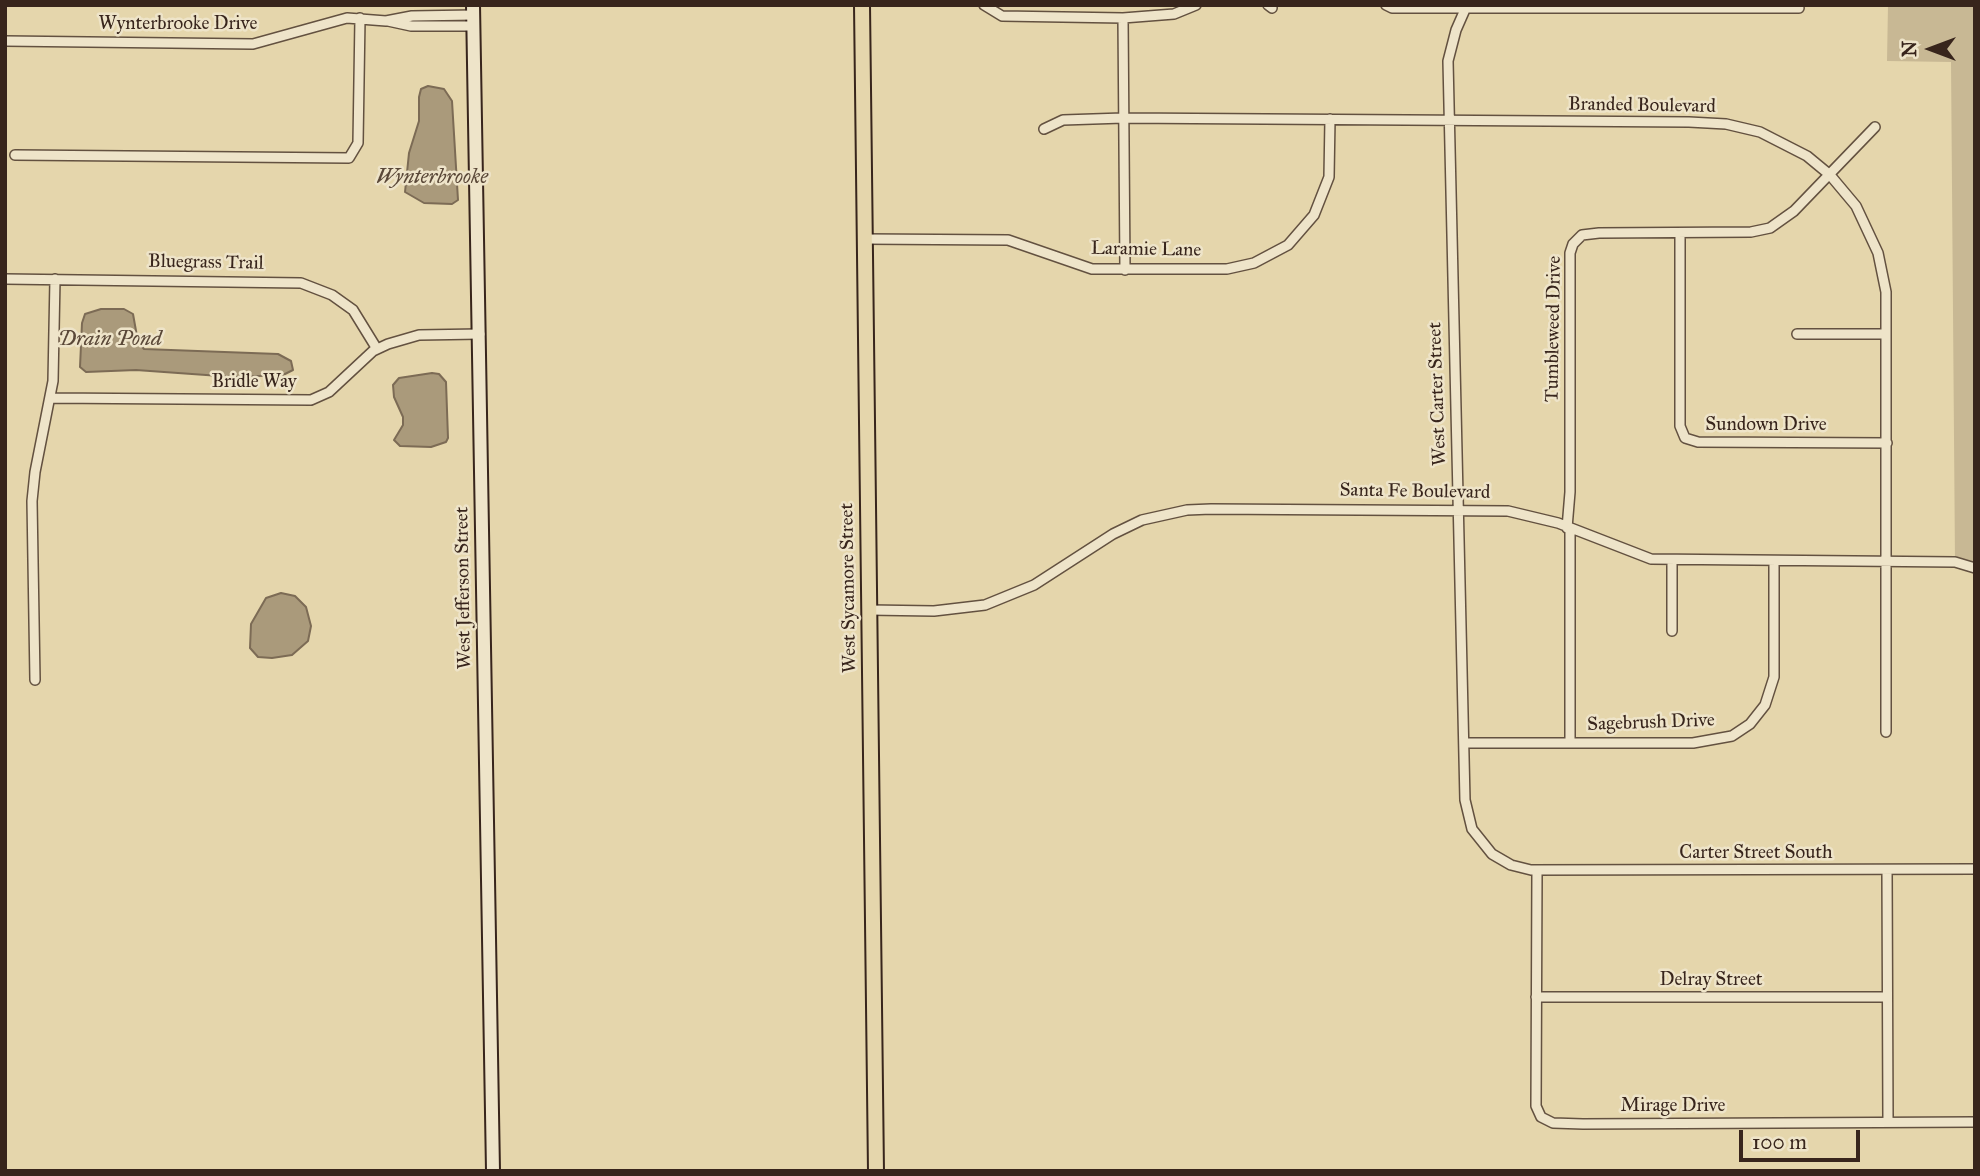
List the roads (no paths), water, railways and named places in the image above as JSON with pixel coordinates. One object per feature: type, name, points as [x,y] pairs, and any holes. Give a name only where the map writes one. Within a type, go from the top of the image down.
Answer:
[{"type":"main road","name":"West Sycamore Street","points":[[862,5],[876,1171]]},
{"type":"street","points":[[984,5],[1002,16],[1123,18],[1174,14],[1196,5]]},
{"type":"street","points":[[1386,5],[1392,8],[1799,8]]},
{"type":"street","name":"West Carter Street","points":[[1467,6],[1455,30],[1448,61],[1465,800],[1472,829],[1492,854],[1511,865],[1536,870]]},
{"type":"street","name":"Wynterbrooke Drive","points":[[5,41],[253,44],[328,22],[360,18],[386,21],[412,16],[474,15]]},
{"type":"street","name":"West Jefferson Street","points":[[474,15],[493,1171]]},
{"type":"street","points":[[15,155],[344,159],[352,156],[359,143],[360,18]]},
{"type":"street","points":[[1123,18],[1125,270]]},
{"type":"street","name":"Branded Boulevard","points":[[1044,129],[1063,120],[1124,118],[1449,119],[1726,124],[1778,139],[1807,156],[1830,175],[1856,206],[1878,253],[1886,292],[1886,732]]},
{"type":"street","name":"Laramie Lane","points":[[864,239],[1008,240],[1082,267],[1125,270],[1227,269],[1278,253],[1307,225],[1324,195],[1329,177],[1330,119]]},
{"type":"street","name":"Tumbleweed Drive","points":[[1570,743],[1568,529],[1570,253],[1573,243],[1581,235],[1598,233],[1751,232],[1770,228],[1794,211],[1875,127]]},
{"type":"street","name":"Sundown Drive","points":[[1680,233],[1680,426],[1685,438],[1698,442],[1887,443]]},
{"type":"street","name":"Bluegrass Trail","points":[[5,279],[301,283],[332,295],[353,310],[377,349]]},
{"type":"street","points":[[34,680],[34,472],[50,398],[55,279]]},
{"type":"street","name":"Bridle Way","points":[[50,398],[311,400],[329,392],[377,349],[419,335],[480,334]]},
{"type":"street","points":[[1797,334],[1886,334]]},
{"type":"street","name":"Santa Fe Boulevard","points":[[869,610],[934,611],[985,605],[1034,585],[1113,534],[1142,520],[1187,510],[1459,509],[1522,513],[1626,552],[1672,561],[1955,562],[1975,568]]},
{"type":"street","points":[[1672,561],[1672,631]]},
{"type":"street","name":"Sagebrush Drive","points":[[1464,743],[1712,742],[1732,736],[1750,723],[1765,705],[1774,677],[1774,561]]},
{"type":"street","name":"Carter Street South","points":[[1536,870],[1975,869]]},
{"type":"street","points":[[1536,870],[1536,998]]},
{"type":"street","points":[[1887,870],[1888,1122]]},
{"type":"street","name":"Delray Street","points":[[1536,998],[1886,997]]},
{"type":"street","name":"Mirage Drive","points":[[1536,998],[1536,1106],[1541,1117],[1553,1123],[1975,1122]]},
{"type":"water","name":"Wynterbrooke","points":[[428,86],[444,89],[452,101],[458,200],[452,204],[424,203],[405,192],[409,153],[419,121],[419,97],[421,89]]},
{"type":"water","name":"Drain Pond","points":[[101,309],[124,309],[133,314],[138,342],[144,349],[278,354],[291,361],[293,370],[283,375],[234,377],[136,370],[86,372],[80,367],[82,323],[85,314]]},
{"type":"water","points":[[439,374],[446,382],[448,438],[446,442],[431,447],[400,446],[394,440],[403,425],[403,417],[394,397],[393,385],[399,378]]},
{"type":"water","points":[[281,593],[295,596],[306,607],[311,626],[308,641],[292,655],[258,657],[250,648],[251,624],[266,598]]}]
